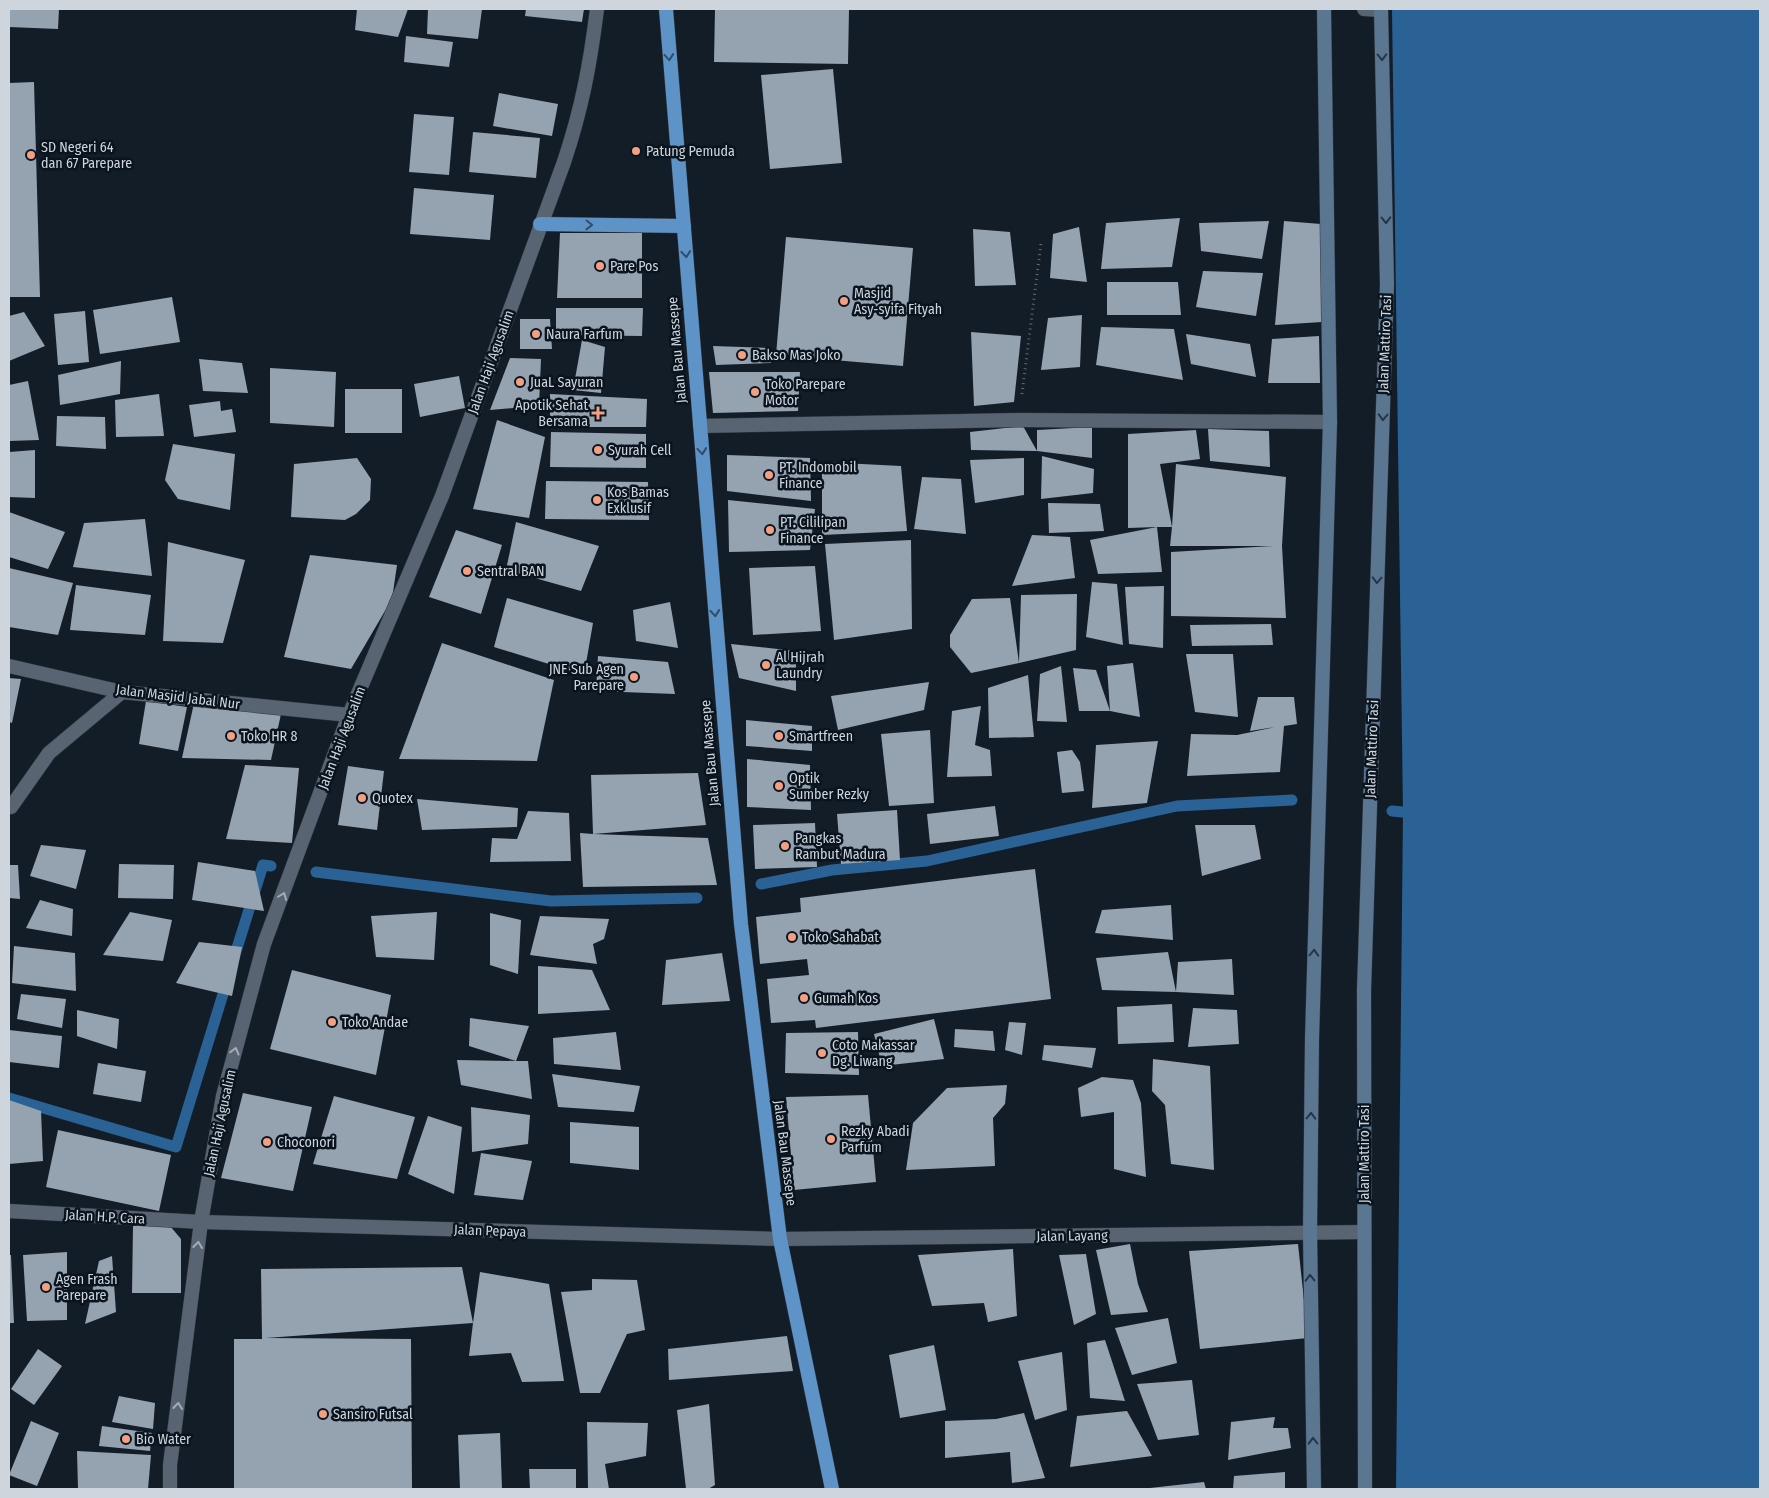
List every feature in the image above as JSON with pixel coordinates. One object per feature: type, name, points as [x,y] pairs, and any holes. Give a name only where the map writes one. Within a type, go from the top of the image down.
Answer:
[{"type":"highway","name":"Jalan Bau Massepe","points":[[666,9],[741,924],[780,1240],[832,1489]]},
{"type":"highway","points":[[540,224],[684,226]]},
{"type":"main road","points":[[1314,1489],[1310,1232],[1312,1039],[1330,422],[1324,9]]},
{"type":"main road","name":"Jalan Mattiro Tasi","points":[[1364,1489],[1364,990],[1387,284],[1381,10]]},
{"type":"street","name":"Jalan Haji Agusalim","points":[[170,1489],[170,1465],[200,1222],[224,1096],[264,944],[349,715],[442,496],[579,116],[589,74],[597,9]]},
{"type":"street","points":[[1364,9],[1381,10]]},
{"type":"street","points":[[700,426],[1018,420],[1330,422]]},
{"type":"street","name":"Jalan Masjid Jabal Nur","points":[[9,666],[122,692],[349,715]]},
{"type":"street","points":[[11,807],[50,753],[122,692]]},
{"type":"street","name":"Jalan H.P. Cara","points":[[9,1211],[200,1222]]},
{"type":"street","name":"Jalan Pepaya","points":[[200,1222],[780,1240]]},
{"type":"street","name":"Jalan Layang","points":[[780,1240],[1364,1232]]},
{"type":"path","points":[[1018,420],[1041,243]]},
{"type":"water","points":[[1392,9],[1760,9],[1760,1489],[1396,1489],[1403,812]]},
{"type":"building","points":[[9,9],[59,9],[58,29],[9,27]]},
{"type":"building","points":[[357,9],[408,9],[398,37],[355,30]]},
{"type":"building","points":[[428,9],[482,9],[478,39],[427,34]]},
{"type":"building","points":[[526,9],[584,9],[582,22],[525,16]]},
{"type":"building","points":[[715,9],[849,9],[848,64],[714,62]]},
{"type":"building","points":[[406,36],[453,42],[449,67],[404,62]]},
{"type":"building","points":[[833,69],[842,163],[770,169],[761,75]]},
{"type":"building","points":[[34,82],[40,297],[9,297],[9,83]]},
{"type":"building","points":[[499,93],[558,104],[552,136],[493,126]]},
{"type":"building","points":[[414,114],[454,117],[449,175],[409,172]]},
{"type":"building","points":[[473,132],[540,138],[536,178],[469,172]]},
{"type":"building","points":[[414,188],[494,195],[490,240],[410,234]]},
{"type":"building","points":[[1180,218],[1172,267],[1101,269],[1106,223]]},
{"type":"building","points":[[1269,221],[1262,259],[1201,251],[1199,223]]},
{"type":"building","points":[[1284,221],[1321,224],[1322,322],[1275,325]]},
{"type":"building","points":[[1079,227],[1087,282],[1050,278],[1053,234]]},
{"type":"building","points":[[973,229],[1010,232],[1016,285],[975,286]]},
{"type":"building","name":"Pare Pos","points":[[560,233],[642,233],[642,298],[557,298]]},
{"type":"building","name":"Masjid Asy-syifa Fityah","points":[[786,237],[913,248],[903,366],[776,355]]},
{"type":"building","points":[[1203,271],[1263,273],[1256,316],[1196,307]]},
{"type":"building","points":[[1107,282],[1178,282],[1181,315],[1107,315]]},
{"type":"building","points":[[172,297],[180,342],[100,354],[93,310]]},
{"type":"building","points":[[556,308],[643,308],[642,336],[556,335]]},
{"type":"building","points":[[85,311],[89,362],[58,365],[54,314]]},
{"type":"building","points":[[24,312],[45,346],[9,361],[9,316]]},
{"type":"building","points":[[1082,315],[1080,367],[1041,370],[1048,318]]},
{"type":"building","name":"Naura Farfum","points":[[520,319],[550,319],[552,349],[520,349]]},
{"type":"building","points":[[1101,327],[1174,329],[1183,380],[1096,365]]},
{"type":"building","points":[[971,332],[1021,336],[1014,402],[974,406]]},
{"type":"building","points":[[1186,334],[1250,344],[1256,377],[1191,364]]},
{"type":"building","points":[[1319,336],[1320,383],[1268,383],[1272,339]]},
{"type":"building","points":[[582,340],[605,347],[601,393],[573,390]]},
{"type":"building","name":"Bakso Mas Joko","points":[[713,346],[770,348],[771,363],[716,365]]},
{"type":"building","name":"JuaL Sayuran","points":[[510,358],[541,359],[539,406],[490,410]]},
{"type":"building","points":[[199,359],[242,363],[248,393],[203,391]]},
{"type":"building","points":[[121,361],[120,394],[60,405],[58,375]]},
{"type":"building","points":[[270,368],[336,372],[334,427],[270,423]]},
{"type":"building","name":"Toko Parepare Motor","points":[[709,372],[800,372],[798,411],[713,413]]},
{"type":"building","points":[[459,376],[465,408],[420,417],[414,384]]},
{"type":"building","points":[[28,381],[39,440],[9,441],[9,385]]},
{"type":"building","points":[[345,389],[402,389],[402,433],[345,433]]},
{"type":"building","points":[[159,394],[164,436],[116,437],[115,400]]},
{"type":"building","name":"Apotik Sehat Bersama","points":[[550,394],[647,399],[646,427],[550,427]]},
{"type":"building","points":[[220,401],[221,411],[232,409],[236,432],[194,437],[189,405]]},
{"type":"building","points":[[57,416],[105,417],[106,449],[56,446]]},
{"type":"building","points":[[497,420],[545,437],[529,518],[473,509]]},
{"type":"building","points":[[1023,426],[1037,451],[971,450],[970,432]]},
{"type":"building","points":[[1092,427],[1092,458],[1037,451],[1037,430]]},
{"type":"building","points":[[1208,429],[1269,431],[1270,467],[1210,461]]},
{"type":"building","points":[[1196,430],[1200,459],[1160,464],[1172,527],[1128,528],[1128,434]]},
{"type":"building","name":"Syurah Cell","points":[[551,432],[646,434],[646,468],[550,467]]},
{"type":"building","points":[[173,444],[235,454],[230,510],[178,499],[165,480]]},
{"type":"building","points":[[35,450],[35,498],[9,497],[9,452]]},
{"type":"building","name":"PT. Indomobil Finance","points":[[727,455],[810,458],[811,501],[727,491]]},
{"type":"building","points":[[1042,456],[1094,469],[1093,493],[1041,499]]},
{"type":"building","points":[[357,458],[371,479],[370,500],[356,514],[345,520],[291,517],[294,464]]},
{"type":"building","points":[[1024,458],[1024,495],[975,503],[970,460]]},
{"type":"building","points":[[822,462],[901,466],[907,531],[822,535]]},
{"type":"building","points":[[1176,464],[1286,477],[1282,546],[1286,618],[1171,616],[1171,552],[1274,546],[1170,546]]},
{"type":"building","points":[[922,477],[961,479],[966,534],[914,529]]},
{"type":"building","name":"Kos Bamas Exklusif","points":[[546,481],[648,482],[649,520],[545,519]]},
{"type":"building","name":"PT. Cililipan Finance","points":[[728,500],[815,509],[810,550],[729,552]]},
{"type":"building","points":[[1048,503],[1100,504],[1104,531],[1049,533]]},
{"type":"building","points":[[9,512],[65,532],[48,569],[9,557]]},
{"type":"building","points":[[145,519],[152,576],[73,567],[84,523]]},
{"type":"building","points":[[516,522],[599,546],[581,591],[506,570]]},
{"type":"building","points":[[1157,527],[1162,572],[1098,574],[1090,540]]},
{"type":"building","name":"Sentral BAN","points":[[456,530],[502,545],[481,614],[429,597]]},
{"type":"building","points":[[1032,535],[1070,537],[1075,578],[1012,586]]},
{"type":"building","points":[[911,540],[912,629],[834,640],[825,544]]},
{"type":"building","points":[[168,542],[245,560],[223,643],[163,641]]},
{"type":"building","points":[[310,555],[397,565],[392,599],[351,669],[284,657]]},
{"type":"building","points":[[815,566],[821,631],[753,635],[749,568]]},
{"type":"building","points":[[9,568],[73,583],[58,635],[9,627]]},
{"type":"building","points":[[1092,582],[1117,584],[1123,645],[1086,637]]},
{"type":"building","points":[[76,585],[151,595],[145,635],[70,630]]},
{"type":"building","points":[[1164,586],[1163,648],[1129,644],[1125,587]]},
{"type":"building","points":[[1077,594],[1076,650],[1019,663],[1021,595]]},
{"type":"building","points":[[507,598],[593,623],[584,675],[494,647]]},
{"type":"building","points":[[1010,598],[1019,663],[971,673],[950,647],[950,635],[972,599]]},
{"type":"building","points":[[670,602],[678,648],[636,641],[633,610]]},
{"type":"building","points":[[1271,624],[1273,645],[1192,646],[1190,625]]},
{"type":"building","points":[[442,643],[554,680],[537,761],[399,759]]},
{"type":"building","name":"Al Hijrah Laundry","points":[[731,644],[796,651],[796,691],[739,678]]},
{"type":"building","points":[[1186,654],[1233,654],[1238,717],[1195,712]]},
{"type":"building","name":"JNE Sub Agen Parepare","points":[[598,656],[668,662],[675,694],[596,691]]},
{"type":"building","points":[[1133,663],[1140,717],[1110,711],[1107,666]]},
{"type":"building","points":[[1061,666],[1067,722],[1037,721],[1040,674]]},
{"type":"building","points":[[1073,668],[1096,670],[1110,711],[1079,711]]},
{"type":"building","points":[[1028,675],[1034,737],[989,738],[988,688]]},
{"type":"building","points":[[9,678],[21,679],[12,723],[9,722]]},
{"type":"building","points":[[929,682],[924,710],[838,730],[831,696]]},
{"type":"building","points":[[1258,697],[1294,697],[1297,724],[1284,726],[1280,772],[1187,776],[1191,734],[1237,735],[1275,727],[1250,731]]},
{"type":"building","points":[[146,701],[187,707],[178,751],[139,744]]},
{"type":"building","name":"Toko HR 8","points":[[194,703],[281,714],[271,760],[182,758]]},
{"type":"building","points":[[981,706],[975,745],[990,750],[992,776],[947,777],[952,711]]},
{"type":"building","name":"Smartfreen","points":[[746,720],[812,726],[812,751],[746,746]]},
{"type":"building","points":[[930,730],[934,803],[889,806],[881,734]]},
{"type":"building","points":[[1158,741],[1147,803],[1092,808],[1096,745]]},
{"type":"building","points":[[1072,750],[1080,762],[1084,791],[1062,793],[1057,752]]},
{"type":"building","name":"Optik Sumber Rezky","points":[[747,759],[810,765],[811,810],[747,807]]},
{"type":"building","points":[[245,765],[299,768],[292,843],[226,839]]},
{"type":"building","name":"Quotex","points":[[348,766],[384,771],[377,830],[338,825]]},
{"type":"building","points":[[698,773],[706,825],[593,834],[591,775]]},
{"type":"building","points":[[417,799],[518,808],[517,827],[422,830]]},
{"type":"building","points":[[995,806],[999,836],[930,844],[927,814]]},
{"type":"building","points":[[897,810],[900,860],[841,864],[837,814]]},
{"type":"building","points":[[528,811],[569,813],[571,861],[490,862],[492,838],[517,839]]},
{"type":"building","name":"Pangkas Rambut Madura","points":[[815,823],[817,867],[755,869],[753,825]]},
{"type":"building","points":[[1195,825],[1255,825],[1261,859],[1202,876]]},
{"type":"building","points":[[580,833],[708,838],[717,885],[583,887]]},
{"type":"building","points":[[41,845],[86,850],[76,889],[30,876]]},
{"type":"building","points":[[198,862],[255,871],[264,911],[192,900]]},
{"type":"building","points":[[119,864],[174,865],[173,899],[118,898]]},
{"type":"building","points":[[9,865],[18,865],[20,899],[9,898]]},
{"type":"building","points":[[1035,869],[1051,999],[816,1028],[815,1020],[771,1023],[767,979],[809,975],[807,959],[760,964],[756,917],[801,912],[800,898]]},
{"type":"building","points":[[40,900],[73,909],[72,936],[26,928]]},
{"type":"building","points":[[1171,905],[1173,940],[1095,933],[1102,910]]},
{"type":"building","points":[[130,912],[172,920],[163,961],[103,955]]},
{"type":"building","points":[[437,912],[434,960],[376,957],[371,916]]},
{"type":"building","points":[[490,913],[521,920],[518,974],[490,965]]},
{"type":"building","points":[[540,916],[609,919],[604,939],[593,944],[597,964],[530,955]]},
{"type":"building","points":[[199,942],[242,947],[232,996],[176,983]]},
{"type":"building","points":[[14,946],[75,953],[76,991],[12,983]]},
{"type":"building","points":[[1168,952],[1176,992],[1102,990],[1096,958]]},
{"type":"building","points":[[722,953],[730,1001],[662,1005],[666,960]]},
{"type":"building","points":[[1232,959],[1234,995],[1176,992],[1178,962]]},
{"type":"building","points":[[538,966],[592,970],[610,1010],[538,1014]]},
{"type":"building","name":"Toko Andae","points":[[292,970],[391,995],[376,1075],[270,1049]]},
{"type":"building","points":[[21,994],[66,999],[62,1028],[17,1019]]},
{"type":"building","points":[[1172,1004],[1174,1042],[1118,1044],[1117,1007]]},
{"type":"building","points":[[1193,1008],[1237,1010],[1239,1044],[1188,1047]]},
{"type":"building","points":[[77,1010],[119,1019],[117,1049],[77,1036]]},
{"type":"building","points":[[470,1018],[529,1026],[516,1061],[469,1046]]},
{"type":"building","points":[[934,1019],[944,1059],[882,1066],[874,1034]]},
{"type":"building","points":[[1009,1022],[1026,1023],[1022,1055],[1005,1050]]},
{"type":"building","points":[[955,1029],[993,1031],[995,1051],[954,1047]]},
{"type":"building","points":[[9,1030],[62,1036],[59,1068],[9,1062]]},
{"type":"building","points":[[616,1032],[621,1070],[554,1064],[553,1038]]},
{"type":"building","name":"Coto Makassar Dg. Liwang","points":[[858,1032],[859,1075],[785,1073],[786,1033]]},
{"type":"building","points":[[1044,1045],[1096,1048],[1092,1068],[1042,1060]]},
{"type":"building","points":[[1153,1059],[1210,1066],[1214,1170],[1171,1164],[1165,1105],[1152,1091]]},
{"type":"building","points":[[457,1060],[528,1061],[532,1099],[461,1085]]},
{"type":"building","points":[[98,1063],[146,1071],[141,1102],[93,1094]]},
{"type":"building","points":[[552,1074],[640,1086],[634,1112],[558,1107]]},
{"type":"building","points":[[1102,1077],[1133,1080],[1141,1103],[1146,1177],[1114,1169],[1114,1112],[1081,1117],[1078,1088]]},
{"type":"building","points":[[1007,1085],[1005,1104],[993,1118],[995,1166],[906,1170],[913,1123],[947,1088]]},
{"type":"building","name":"Choconori","points":[[243,1093],[312,1107],[293,1191],[221,1178]]},
{"type":"building","name":"Rezky Abadi Parfum","points":[[868,1095],[876,1182],[794,1190],[786,1097]]},
{"type":"building","points":[[334,1096],[415,1117],[397,1179],[313,1164]]},
{"type":"building","points":[[9,1100],[41,1111],[43,1161],[9,1164]]},
{"type":"building","points":[[471,1107],[530,1115],[528,1144],[472,1152]]},
{"type":"building","points":[[428,1116],[462,1127],[454,1194],[408,1174]]},
{"type":"building","points":[[570,1122],[639,1127],[639,1170],[570,1163]]},
{"type":"building","points":[[58,1130],[171,1155],[159,1211],[46,1187]]},
{"type":"building","points":[[481,1153],[532,1161],[523,1200],[474,1195]]},
{"type":"building","points":[[133,1226],[170,1226],[181,1239],[181,1293],[132,1293]]},
{"type":"building","points":[[1130,1244],[1138,1284],[1148,1312],[1111,1315],[1096,1250]]},
{"type":"building","points":[[1298,1244],[1308,1338],[1200,1349],[1189,1251]]},
{"type":"building","points":[[1013,1249],[1017,1316],[988,1322],[984,1303],[932,1306],[918,1255]]},
{"type":"building","name":"Agen Frash Parepare","points":[[67,1252],[67,1320],[27,1321],[23,1255]]},
{"type":"building","points":[[1086,1254],[1096,1314],[1074,1325],[1059,1255]]},
{"type":"building","points":[[9,1255],[11,1255],[14,1323],[9,1323]]},
{"type":"building","points":[[112,1256],[116,1312],[85,1324],[99,1261]]},
{"type":"building","name":"Sansiro Futsal","points":[[462,1267],[473,1323],[266,1338],[411,1339],[412,1489],[234,1489],[234,1339],[262,1339],[261,1269]]},
{"type":"building","points":[[480,1272],[549,1284],[564,1381],[522,1382],[511,1353],[469,1356]]},
{"type":"building","points":[[592,1279],[637,1280],[645,1330],[627,1334],[600,1393],[580,1393],[561,1292],[592,1290]]},
{"type":"building","points":[[1168,1318],[1177,1363],[1132,1375],[1115,1328]]},
{"type":"building","points":[[787,1336],[793,1371],[669,1380],[668,1349]]},
{"type":"building","points":[[1105,1340],[1125,1401],[1090,1398],[1087,1343]]},
{"type":"building","points":[[934,1345],[946,1410],[900,1418],[889,1355]]},
{"type":"building","points":[[38,1349],[62,1366],[34,1405],[11,1389]]},
{"type":"building","points":[[1062,1352],[1067,1410],[1035,1420],[1018,1361]]},
{"type":"building","points":[[1192,1380],[1199,1435],[1158,1440],[1137,1384]]},
{"type":"building","points":[[119,1396],[155,1403],[153,1429],[112,1422]]},
{"type":"building","points":[[709,1404],[715,1485],[708,1489],[686,1489],[677,1410]]},
{"type":"building","points":[[1127,1411],[1152,1456],[1070,1467],[1077,1416]]},
{"type":"building","points":[[1024,1413],[1045,1478],[1012,1483],[1010,1452],[945,1458],[945,1421],[996,1419]]},
{"type":"building","points":[[1275,1417],[1273,1428],[1288,1428],[1291,1448],[1228,1460],[1231,1422]]},
{"type":"building","points":[[31,1421],[59,1433],[37,1486],[9,1475]]},
{"type":"building","points":[[587,1422],[648,1423],[646,1456],[605,1464],[609,1489],[588,1489]]},
{"type":"building","name":"Bio Water","points":[[102,1426],[152,1433],[150,1451],[99,1446]]},
{"type":"building","points":[[500,1433],[502,1489],[460,1489],[458,1435]]},
{"type":"building","points":[[77,1451],[151,1455],[148,1489],[78,1489]]},
{"type":"building","points":[[529,1469],[576,1469],[576,1489],[530,1489]]},
{"type":"building","points":[[1285,1472],[1285,1489],[1233,1489],[1234,1476]]},
{"type":"building","points":[[1204,1482],[1206,1489],[1150,1488]]},
{"type":"waterway","points":[[761,884],[832,870],[927,861],[1177,806],[1292,800]]},
{"type":"waterway","points":[[1392,811],[1403,812]]},
{"type":"waterway","points":[[233,961],[263,865],[271,866]]},
{"type":"waterway","points":[[316,872],[551,901],[697,898]]},
{"type":"waterway","points":[[9,1098],[176,1147],[227,981]]},
{"type":"place","name":"Patung Pemuda","points":[[636,151]]},
{"type":"place","name":"SD Negeri 64 dan 67 Parepare","points":[[31,155]]},
{"type":"place","name":"Pare Pos","points":[[600,266]]},
{"type":"place","name":"Masjid Asy-syifa Fityah","points":[[844,301]]},
{"type":"place","name":"Naura Farfum","points":[[536,334]]},
{"type":"place","name":"Bakso Mas Joko","points":[[742,355]]},
{"type":"place","name":"JuaL Sayuran","points":[[520,382]]},
{"type":"place","name":"Toko Parepare Motor","points":[[755,392]]},
{"type":"place","name":"Apotik Sehat Bersama","points":[[598,413]]},
{"type":"place","name":"Syurah Cell","points":[[598,450]]},
{"type":"place","name":"PT. Indomobil Finance","points":[[769,475]]},
{"type":"place","name":"Kos Bamas Exklusif","points":[[597,500]]},
{"type":"place","name":"PT. Cililipan Finance","points":[[770,530]]},
{"type":"place","name":"Sentral BAN","points":[[467,571]]},
{"type":"place","name":"Al Hijrah Laundry","points":[[766,665]]},
{"type":"place","name":"JNE Sub Agen Parepare","points":[[634,677]]},
{"type":"place","name":"Toko HR 8","points":[[231,736]]},
{"type":"place","name":"Smartfreen","points":[[779,736]]},
{"type":"place","name":"Optik Sumber Rezky","points":[[779,786]]},
{"type":"place","name":"Quotex","points":[[362,798]]},
{"type":"place","name":"Pangkas Rambut Madura","points":[[785,846]]},
{"type":"place","name":"Toko Sahabat","points":[[792,937]]},
{"type":"place","name":"Gumah Kos","points":[[804,998]]},
{"type":"place","name":"Toko Andae","points":[[332,1022]]},
{"type":"place","name":"Coto Makassar Dg. Liwang","points":[[822,1053]]},
{"type":"place","name":"Rezky Abadi Parfum","points":[[831,1139]]},
{"type":"place","name":"Choconori","points":[[267,1142]]},
{"type":"place","name":"Agen Frash Parepare","points":[[46,1287]]},
{"type":"place","name":"Sansiro Futsal","points":[[323,1414]]},
{"type":"place","name":"Bio Water","points":[[126,1439]]}]
